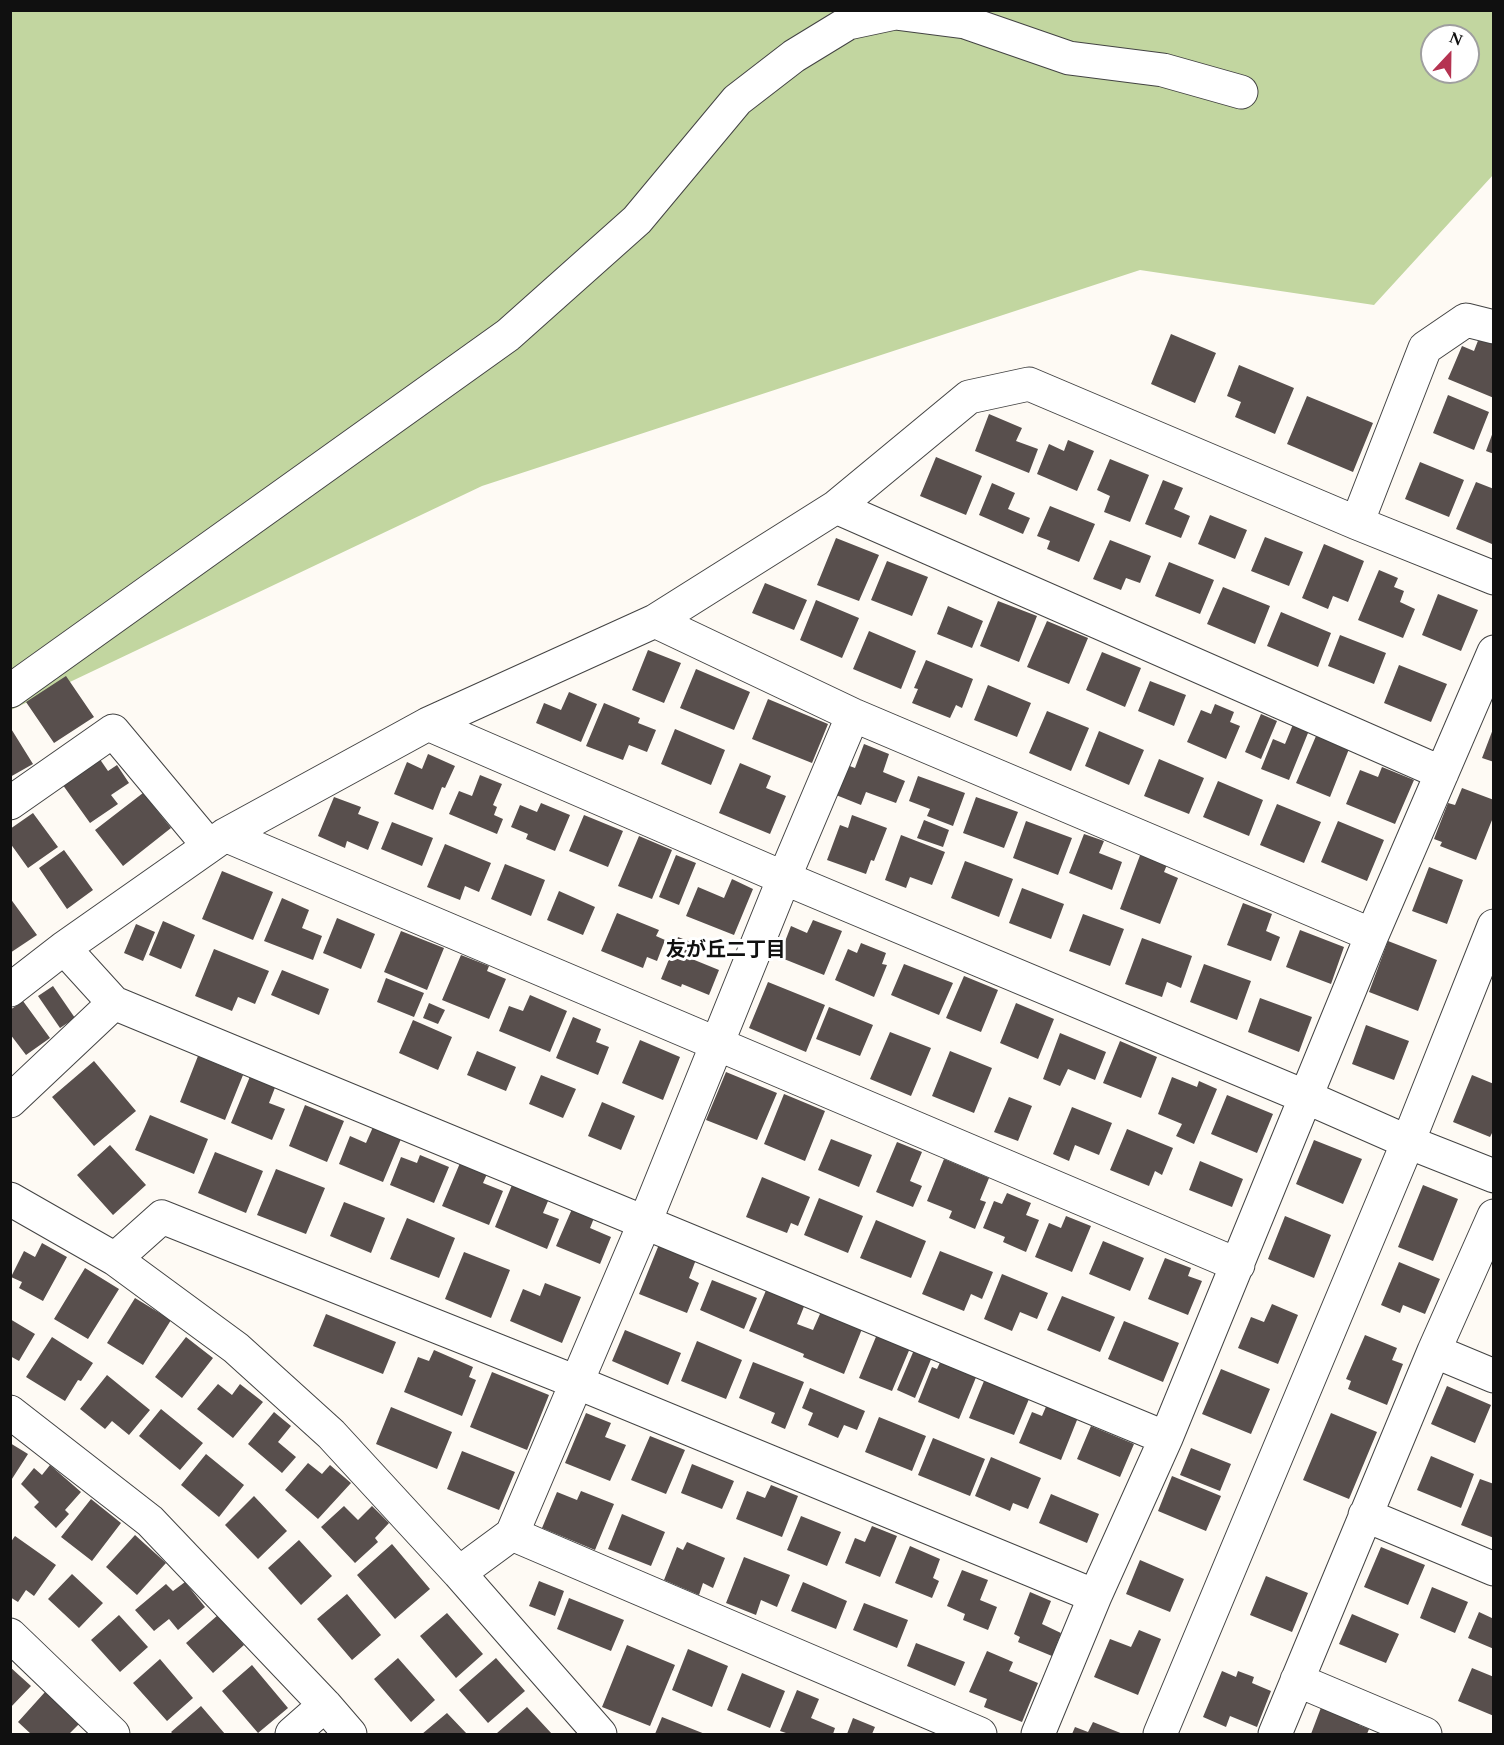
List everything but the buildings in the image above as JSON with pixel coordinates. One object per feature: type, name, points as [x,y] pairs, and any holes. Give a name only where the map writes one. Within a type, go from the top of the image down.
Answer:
[{"type":"street","points":[[10,691],[508,335],[637,220],[737,100],[794,56],[848,23],[895,13],[965,22],[1069,58],[1163,70],[1241,92]]},
{"type":"street","points":[[1357,523],[1425,348],[1466,320],[1494,327]]},
{"type":"street","points":[[10,990],[64,948],[217,841],[428,724],[655,621],[836,507],[969,397],[1029,384],[1357,523],[1494,578]]},
{"type":"street","points":[[836,507],[1442,772]]},
{"type":"street","points":[[655,621],[853,715],[1372,935]]},
{"type":"street","points":[[1038,1734],[1095,1596],[1166,1438],[1372,935],[1494,652]]},
{"type":"street","points":[[459,1573],[512,1534],[645,1222],[784,878],[853,715]]},
{"type":"street","points":[[428,724],[784,878],[1408,1142],[1494,1176]]},
{"type":"street","points":[[10,803],[113,731],[217,841],[717,1045],[1238,1265]]},
{"type":"street","points":[[1160,1734],[1408,1142],[1494,926]]},
{"type":"street","points":[[64,948],[114,1003],[1166,1438]]},
{"type":"street","points":[[10,1101],[114,1003]]},
{"type":"street","points":[[10,1200],[115,1258],[236,1348],[332,1434],[459,1573],[600,1734]]},
{"type":"street","points":[[1275,1734],[1434,1351],[1494,1216]]},
{"type":"street","points":[[115,1258],[162,1217],[576,1382],[1095,1596]]},
{"type":"street","points":[[1434,1351],[1494,1376]]},
{"type":"street","points":[[10,1413],[150,1521],[350,1734]]},
{"type":"street","points":[[1365,1515],[1494,1569]]},
{"type":"street","points":[[512,1534],[980,1734]]},
{"type":"street","points":[[10,1635],[113,1734]]},
{"type":"street","points":[[1296,1680],[1425,1734]]},
{"type":"street","points":[[292,1734],[325,1705]]},
{"type":"green space","points":[[11,11],[1493,11],[1493,175],[1374,305],[1140,270],[482,486],[11,710]]},
{"type":"district","name":"友が丘二丁目","points":[[726,952]]}]
